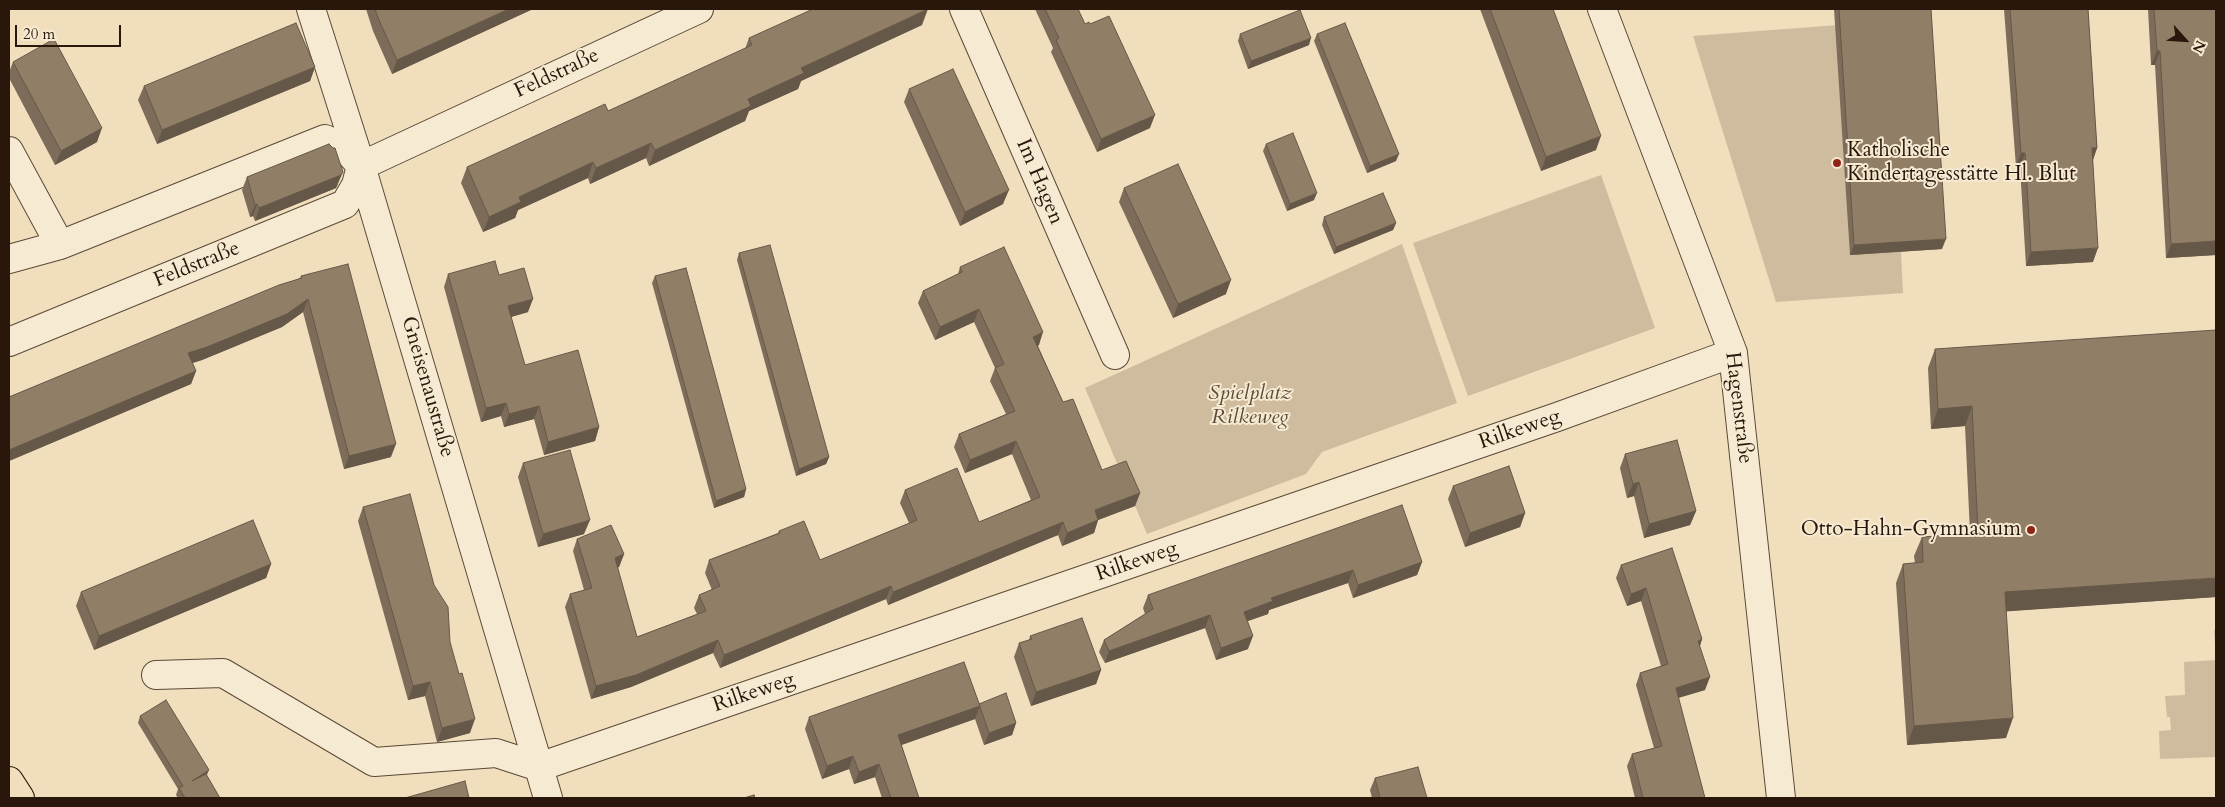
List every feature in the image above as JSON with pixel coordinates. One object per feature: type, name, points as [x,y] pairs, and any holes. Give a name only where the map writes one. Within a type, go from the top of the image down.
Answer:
[{"type":"main road","points":[[9,781],[20,798]]},
{"type":"street","name":"Gneisenaustraße","points":[[311,9],[361,166],[548,798]]},
{"type":"street","name":"Feldstraße","points":[[9,342],[345,204],[356,185],[361,166],[699,9]]},
{"type":"street","name":"Im Hagen","points":[[964,9],[1115,355]]},
{"type":"street","name":"Hagenstraße","points":[[1602,9],[1733,353],[1781,798]]},
{"type":"street","points":[[9,259],[60,245],[325,139],[346,149],[361,166]]},
{"type":"street","points":[[9,151],[60,245]]},
{"type":"street","name":"Rilkeweg","points":[[539,767],[1548,421],[1733,353]]},
{"type":"street","points":[[156,675],[223,673],[374,762],[496,753],[539,767]]},
{"type":"green space","name":"Katholische Kindertagesstätte Hl. Blut","points":[[1838,25],[1901,252],[1903,293],[1776,302],[1693,36]]},
{"type":"green space","points":[[1601,175],[1655,328],[1468,396],[1413,243]]},
{"type":"green space","name":"Spielplatz Rilkeweg","points":[[1402,244],[1457,403],[1322,452],[1306,474],[1147,534],[1085,388]]},
{"type":"green space","points":[[2214,630],[2216,630],[2216,660]]},
{"type":"green space","points":[[2216,660],[2216,757],[2160,759],[2159,731],[2171,730],[2170,717],[2167,717],[2165,696],[2185,695],[2184,662]]},
{"type":"building","points":[[375,9],[509,9],[397,60]]},
{"type":"building","points":[[813,9],[928,9],[801,68],[804,73],[748,99],[751,106],[655,150],[651,143],[596,168],[593,162],[519,197],[521,202],[489,217],[467,167],[605,104],[608,111],[752,45],[749,38]]},
{"type":"building","points":[[1045,9],[1078,9],[1085,24],[1089,22],[1090,24],[1109,16],[1155,115],[1101,139],[1056,40],[1059,38]]},
{"type":"building","points":[[1490,9],[1553,9],[1601,136],[1546,157]]},
{"type":"building","points":[[1839,9],[1931,9],[1946,239],[1854,245]]},
{"type":"building","points":[[2010,9],[2088,9],[2097,148],[2092,148],[2098,248],[2031,252],[2025,153],[2021,153]]},
{"type":"building","points":[[2154,9],[2216,9],[2216,241],[2171,244],[2160,51],[2157,51]]},
{"type":"building","points":[[1300,10],[1311,38],[1251,61],[1240,34]]},
{"type":"building","points":[[296,23],[315,67],[162,130],[144,86]]},
{"type":"building","points":[[1345,23],[1399,154],[1370,166],[1317,34]]},
{"type":"building","points":[[54,39],[102,128],[61,151],[13,62]]},
{"type":"building","points":[[953,69],[1009,190],[965,212],[909,89]]},
{"type":"building","points":[[1293,133],[1317,193],[1290,204],[1266,144]]},
{"type":"building","points":[[329,144],[335,148],[343,172],[341,175],[259,208],[257,204],[255,205],[247,177]]},
{"type":"building","points":[[1178,164],[1231,280],[1178,304],[1124,188]]},
{"type":"building","points":[[1383,193],[1396,223],[1336,247],[1324,217]]},
{"type":"building","points":[[770,245],[829,457],[799,469],[739,253]]},
{"type":"building","points":[[1004,247],[1043,332],[1033,337],[1063,402],[1073,399],[1102,470],[1126,461],[1140,493],[1095,510],[1098,520],[1067,533],[1063,522],[893,592],[891,586],[724,655],[718,640],[636,675],[596,686],[570,594],[592,588],[577,539],[611,525],[624,554],[615,558],[637,637],[706,611],[699,595],[720,586],[709,560],[780,533],[779,531],[804,521],[820,560],[917,520],[905,490],[957,468],[979,522],[1040,497],[1016,441],[970,460],[959,434],[1015,411],[995,368],[1004,364],[979,309],[940,327],[923,291],[962,272],[960,267]]},
{"type":"building","points":[[495,261],[499,275],[524,268],[533,299],[508,306],[525,365],[578,350],[599,427],[548,442],[539,406],[509,414],[506,403],[486,408],[448,274]]},
{"type":"building","points":[[348,264],[396,444],[349,456],[308,299],[287,314],[188,353],[196,371],[9,450],[9,397],[279,285],[302,278],[301,276]]},
{"type":"building","points":[[686,268],[746,489],[716,501],[655,276]]},
{"type":"building","points":[[2216,330],[2216,578],[2005,592],[2013,718],[1914,726],[1903,564],[1923,562],[1922,537],[1978,533],[1972,406],[1938,409],[1935,349]]},
{"type":"building","points":[[1677,440],[1696,511],[1649,524],[1639,482],[1633,484],[1625,454]]},
{"type":"building","points":[[570,450],[590,520],[543,534],[523,463]]},
{"type":"building","points":[[1509,466],[1525,513],[1470,533],[1453,486]]},
{"type":"building","points":[[410,494],[434,585],[448,607],[450,642],[459,674],[462,673],[475,719],[442,728],[430,682],[413,686],[363,507]]},
{"type":"building","points":[[1402,505],[1422,562],[1358,585],[1353,570],[1271,598],[1273,601],[1244,612],[1253,636],[1221,648],[1210,615],[1109,651],[1104,640],[1153,609],[1148,595]]},
{"type":"building","points":[[253,520],[271,564],[99,636],[81,592]]},
{"type":"building","points":[[1672,548],[1702,639],[1698,641],[1710,677],[1676,688],[1705,798],[1643,798],[1632,754],[1662,746],[1640,673],[1668,664],[1646,588],[1631,594],[1621,565]]},
{"type":"building","points":[[1082,618],[1101,670],[1036,692],[1019,643],[1032,639],[1030,636]]},
{"type":"building","points":[[964,662],[980,706],[898,735],[919,798],[891,798],[879,764],[859,772],[853,756],[827,766],[809,717]]},
{"type":"building","points":[[1006,693],[1016,723],[989,733],[979,704]]},
{"type":"building","points":[[166,700],[209,770],[192,781],[206,774],[220,798],[185,798],[179,788],[183,786],[140,716]]},
{"type":"building","points":[[1418,767],[1427,798],[1380,798],[1375,778]]},
{"type":"building","points":[[465,781],[469,798],[405,798]]},
{"type":"building","points":[[754,795],[755,798],[744,798]]},
{"type":"place","name":"Katholische Kindertagesstätte Hl. Blut","points":[[1837,163]]},
{"type":"place","name":"Otto-Hahn-Gymnasium","points":[[2031,530]]}]
